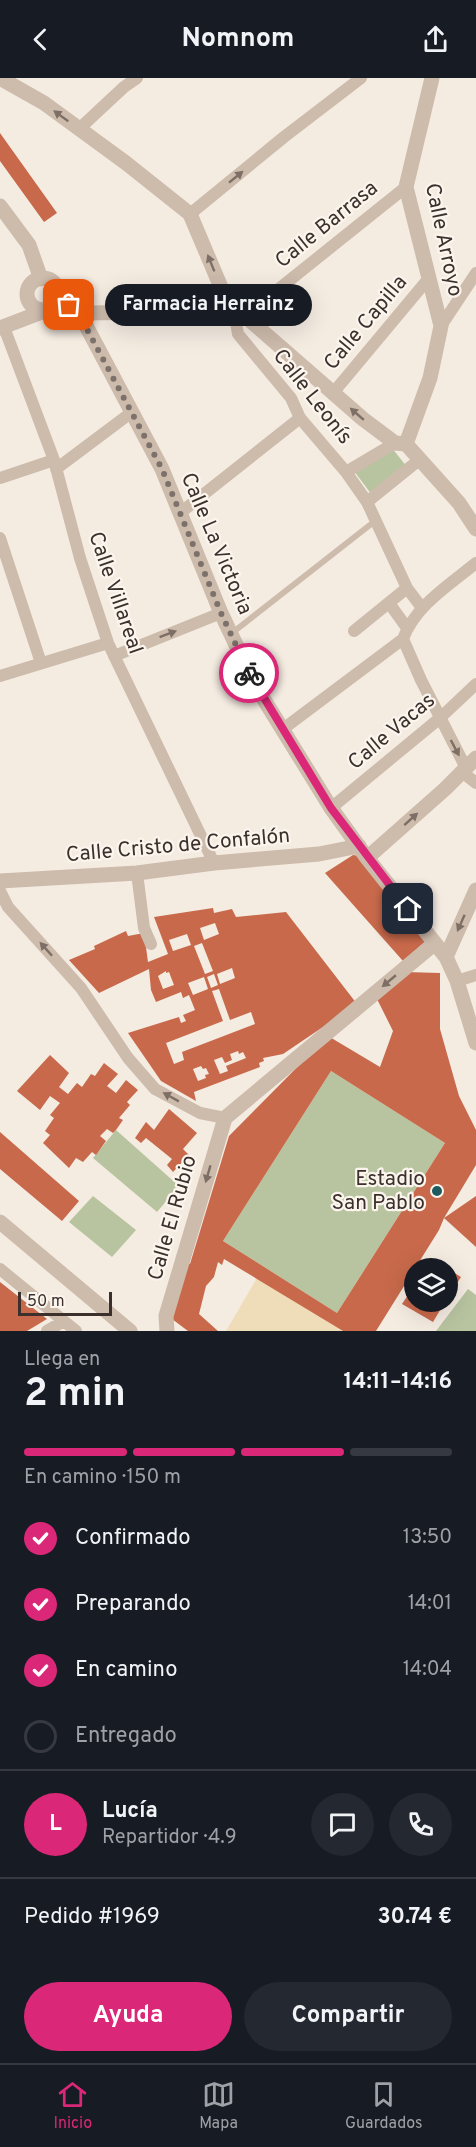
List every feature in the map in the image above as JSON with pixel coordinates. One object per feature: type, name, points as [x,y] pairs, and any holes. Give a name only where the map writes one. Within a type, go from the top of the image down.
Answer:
[{"type":"street","points":[[0,78],[44,103],[126,163],[190,214],[236,313],[363,419],[419,460],[459,503],[476,529]]},
{"type":"street","points":[[79,129],[124,87],[137,78]]},
{"type":"street","points":[[190,214],[361,78]]},
{"type":"street","name":"Calle Arroyo","points":[[400,444],[430,378],[441,326],[406,187],[432,78]]},
{"type":"street","name":"Calle Barrasa","points":[[236,313],[406,187]]},
{"type":"street","points":[[0,206],[29,245],[41,279]]},
{"type":"street","points":[[441,326],[476,273]]},
{"type":"street","name":"Calle Capilla","points":[[333,393],[429,278]]},
{"type":"street","points":[[47,310],[36,309],[29,301],[27,291],[32,283],[41,279],[55,284],[64,299],[85,314],[236,313]]},
{"type":"street","points":[[5,326],[47,310],[64,299]]},
{"type":"street","name":"Calle La Victoria","points":[[64,299],[82,320],[162,469],[230,634],[255,685],[331,808],[446,957],[457,981],[476,1043]]},
{"type":"street","points":[[5,326],[29,301]]},
{"type":"street","name":"Calle Leonís","points":[[236,313],[238,334],[291,398],[300,418],[346,472],[367,502],[407,588],[422,608]]},
{"type":"street","name":"Calle Villareal","points":[[5,326],[55,464],[80,558],[108,643],[214,863]]},
{"type":"street","points":[[0,478],[55,464],[132,412]]},
{"type":"street","points":[[180,513],[300,418]]},
{"type":"street","points":[[346,472],[400,444]]},
{"type":"street","points":[[367,502],[419,460]]},
{"type":"street","points":[[0,538],[41,663]]},
{"type":"street","points":[[283,729],[405,633],[422,608],[476,563]]},
{"type":"street","points":[[354,630],[407,588]]},
{"type":"street","points":[[389,603],[405,633],[440,718],[476,783]]},
{"type":"street","points":[[114,656],[221,613]]},
{"type":"street","points":[[0,676],[108,643]]},
{"type":"street","name":"Calle Vacas","points":[[331,808],[440,718],[476,684]]},
{"type":"street","points":[[363,852],[445,789],[468,766]]},
{"type":"street","name":"Calle Cristo de Confalón","points":[[0,881],[137,873],[214,863],[363,852]]},
{"type":"street","points":[[137,873],[144,928],[151,944]]},
{"type":"street","points":[[446,957],[476,890]]},
{"type":"street","points":[[0,891],[8,907],[81,988],[128,1058],[155,1089],[200,1113],[225,1118],[434,944]]},
{"type":"street","points":[[457,981],[476,975]]},
{"type":"street","name":"Calle El Rubio","points":[[167,1331],[166,1316],[225,1118]]},
{"type":"street","points":[[0,1222],[129,1331]]},
{"type":"street","points":[[0,1234],[117,1331]]},
{"type":"street","points":[[0,1269],[76,1331]]},
{"type":"street","points":[[47,1331],[64,1321]]},
{"type":"lane","points":[[230,634],[376,521]]},
{"type":"green space","points":[[392,448],[407,467],[372,495],[354,471]]},
{"type":"green space","points":[[331,1071],[445,1143],[337,1313],[223,1241]]},
{"type":"green space","points":[[116,1130],[179,1186],[157,1212],[93,1158]]},
{"type":"green space","points":[[93,1196],[136,1230],[112,1257],[69,1222]]},
{"type":"green space","points":[[468,1289],[476,1295],[476,1331],[436,1331],[450,1312],[458,1312],[458,1302]]},
{"type":"sand","points":[[257,1278],[343,1331],[226,1331]]},
{"type":"building","points":[[0,133],[57,213],[44,222],[0,161]]},
{"type":"building","points":[[353,855],[361,856],[428,939],[403,961],[325,873]]},
{"type":"building","points":[[213,908],[214,913],[232,909],[236,917],[286,912],[357,1004],[283,1054],[263,1058],[264,1061],[259,1063],[260,1067],[194,1092],[196,1101],[161,1081],[128,1033],[179,1017],[181,1023],[186,1021],[183,1015],[195,1010],[189,995],[183,998],[181,992],[156,1002],[151,990],[149,969],[99,993],[69,960],[95,949],[94,946],[126,931],[128,936],[144,933],[148,962],[168,954],[154,917]],"holes":[[[215,923],[219,934],[204,940],[200,928]],[[187,934],[191,945],[173,951],[169,940]],[[202,943],[213,971],[205,974],[194,946]],[[232,968],[235,978],[220,984],[217,974]],[[166,971],[166,973],[169,972],[174,985],[163,989],[158,976]],[[214,974],[218,985],[211,988],[207,977]],[[204,977],[208,989],[193,995],[188,983]],[[219,989],[230,1020],[251,1012],[255,1024],[182,1052],[184,1060],[174,1064],[166,1043],[223,1021],[212,991]],[[238,1051],[239,1054],[243,1052],[246,1058],[226,1066],[228,1071],[220,1074],[214,1060],[222,1057],[225,1063],[232,1060],[230,1054]],[[201,1066],[203,1069],[206,1068],[209,1074],[205,1075],[206,1078],[198,1081],[193,1069]]]},
{"type":"building","name":"Estadio San Pablo","points":[[405,972],[440,973],[440,1029],[459,1096],[476,1130],[476,1165],[422,1258],[404,1258],[404,1286],[376,1331],[343,1331],[224,1259],[222,1265],[218,1262],[214,1277],[206,1286],[199,1314],[218,1331],[188,1331],[172,1319],[187,1262],[190,1264],[229,1136],[328,1036],[380,1067],[393,1031],[376,997]],"holes":[[[331,1071],[445,1143],[337,1313],[223,1241]]]},
{"type":"building","points":[[50,1055],[69,1073],[59,1087],[68,1094],[77,1083],[82,1087],[91,1074],[95,1076],[104,1063],[118,1074],[107,1086],[116,1093],[126,1080],[138,1090],[127,1102],[130,1105],[119,1118],[123,1120],[116,1130],[113,1133],[107,1129],[100,1136],[106,1141],[96,1155],[92,1152],[83,1162],[76,1158],[69,1168],[43,1143],[50,1135],[45,1131],[54,1118],[50,1115],[60,1103],[50,1096],[40,1110],[17,1091]]},
{"type":"building","points":[[169,1109],[197,1133],[183,1149],[189,1155],[173,1172],[167,1165],[172,1159],[146,1138],[141,1143],[135,1138],[146,1122],[154,1130]]},
{"type":"building","points":[[0,1132],[79,1201],[62,1221],[0,1169]]},
{"type":"building","points":[[476,1196],[476,1247],[444,1218]]},
{"type":"building","points":[[0,1282],[47,1319],[27,1331],[0,1331]]},
{"type":"building","points":[[416,1312],[439,1312],[433,1322]]},
{"type":"way so far","points":[[69,305],[82,320],[162,469],[221,613],[249,673]]},
{"type":"place","name":"Farmacia Herrainz","points":[[69,305]]},
{"type":"place","name":"Estadio San Pablo","points":[[437,1191]]},
{"type":"route","points":[[249,673],[331,808],[408,909]]}]
